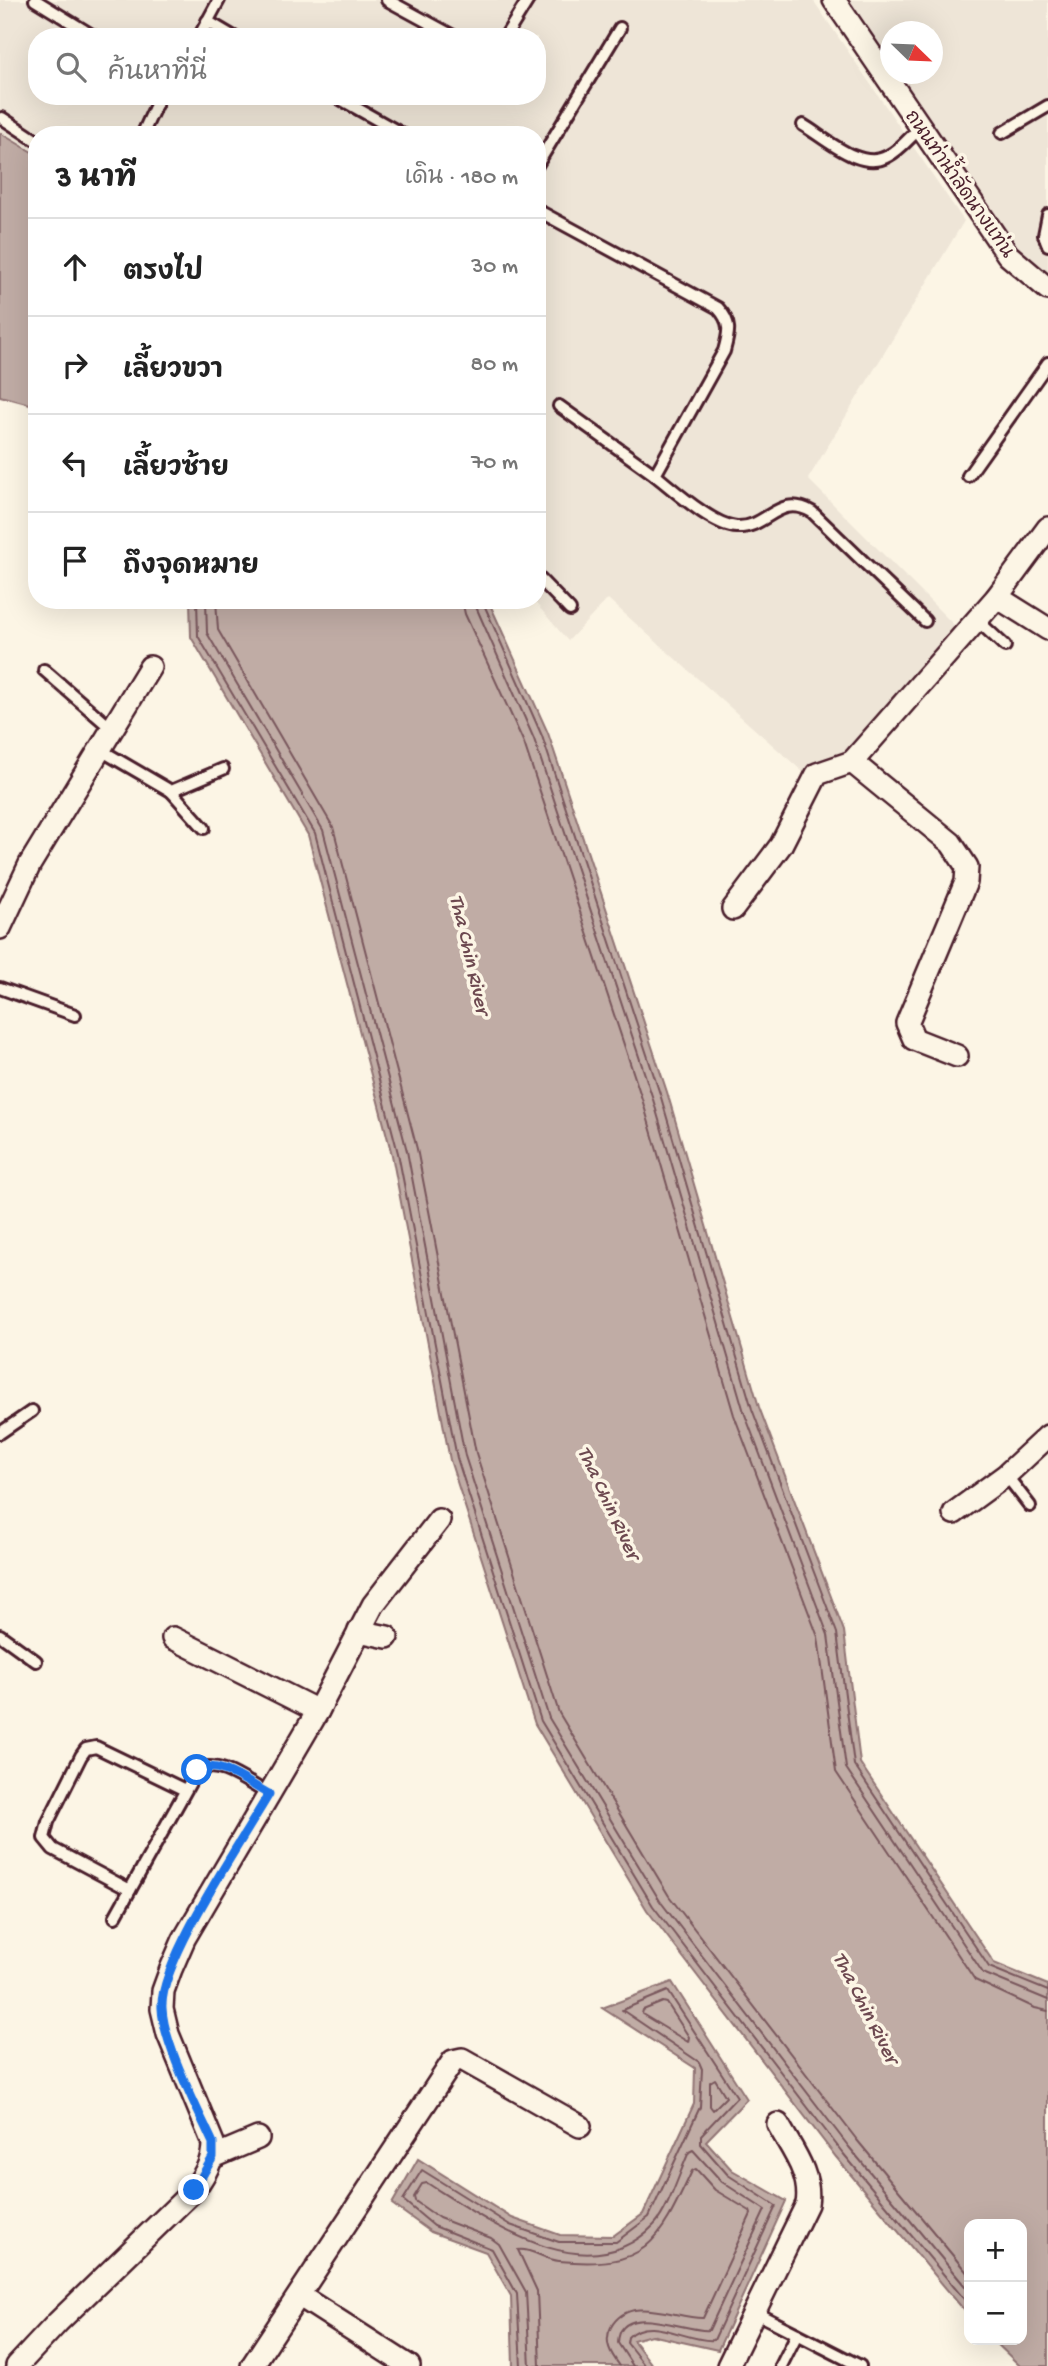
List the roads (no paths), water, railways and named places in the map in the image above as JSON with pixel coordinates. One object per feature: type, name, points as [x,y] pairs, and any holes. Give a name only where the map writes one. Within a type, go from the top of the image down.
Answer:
[{"type":"street","name":"ถนนท่าน้ำลัดนางแท่น","points":[[834,0],[1008,255],[1048,289]]},
{"type":"street","points":[[733,909],[780,845],[817,774],[852,762],[997,597],[1048,528]]},
{"type":"street","points":[[997,597],[1048,629]]},
{"type":"street","points":[[0,928],[30,864],[150,667]]},
{"type":"street","points":[[852,762],[951,843],[967,867],[966,882],[907,1023],[914,1039],[957,1056]]},
{"type":"street","points":[[954,1513],[1006,1475],[1048,1436]]},
{"type":"street","points":[[17,2366],[58,2322],[194,2190],[213,2157],[213,2143],[168,2034],[162,2009],[163,1991],[184,1939],[318,1711],[359,1631],[393,1576],[439,1520]]},
{"type":"street","points":[[359,1631],[387,1637]]},
{"type":"street","points":[[173,1638],[318,1711]]},
{"type":"street","points":[[252,2366],[453,2061],[462,2059],[580,2126]]},
{"type":"street","points":[[728,2366],[807,2204],[810,2189],[807,2176],[778,2124]]},
{"type":"street","points":[[213,2157],[258,2138]]},
{"type":"street","points":[[300,2296],[409,2366]]},
{"type":"lane","points":[[35,0],[80,28]]},
{"type":"lane","points":[[204,28],[219,0]]},
{"type":"lane","points":[[387,0],[401,3],[441,28]]},
{"type":"lane","points":[[511,28],[528,0]]},
{"type":"lane","points":[[207,21],[219,28]]},
{"type":"lane","points":[[546,150],[620,29]]},
{"type":"lane","points":[[146,126],[156,105]]},
{"type":"lane","points":[[351,105],[388,126]]},
{"type":"lane","points":[[1002,133],[1048,106]]},
{"type":"lane","points":[[2,118],[28,135]]},
{"type":"lane","points":[[803,125],[859,159],[876,161],[888,156],[921,127]]},
{"type":"lane","points":[[546,215],[718,308],[728,318],[730,332],[724,351],[655,475]]},
{"type":"lane","points":[[1048,215],[1044,235],[1048,245]]},
{"type":"lane","points":[[968,476],[1048,363]]},
{"type":"lane","points":[[559,406],[725,524],[738,527],[752,524],[788,505],[801,506],[813,512],[925,621]]},
{"type":"lane","points":[[546,585],[570,610]]},
{"type":"lane","points":[[976,620],[1005,646]]},
{"type":"lane","points":[[44,670],[112,729]]},
{"type":"lane","points":[[99,749],[170,791],[204,828]]},
{"type":"lane","points":[[170,791],[223,769]]},
{"type":"lane","points":[[0,988],[75,1015]]},
{"type":"lane","points":[[0,1433],[32,1410]]},
{"type":"lane","points":[[1006,1475],[1030,1506]]},
{"type":"lane","points":[[0,1634],[37,1661]]},
{"type":"lane","points":[[130,1890],[53,1849],[44,1838],[48,1822],[80,1756],[86,1749],[96,1747],[185,1790]]},
{"type":"lane","points":[[115,1917],[197,1770],[206,1765],[217,1767],[269,1794]]},
{"type":"lane","points":[[754,2312],[860,2366]]},
{"type":"lane","points":[[781,2366],[797,2334]]},
{"type":"water","points":[[0,133],[28,150],[28,404],[0,396]]},
{"type":"water","name":"Tha Chin River","points":[[190,609],[492,609],[548,733],[667,1092],[759,1407],[844,1631],[860,1763],[994,1963],[1048,1985],[1048,2366],[1020,2366],[998,2345],[1027,2345],[1027,2219],[964,2219],[964,2310],[836,2157],[647,1910],[535,1724],[450,1460],[392,1155],[308,835],[191,637]]},
{"type":"water","points":[[672,1982],[747,2099],[706,2141],[732,2170],[786,2201],[718,2350],[651,2335],[633,2340],[653,2366],[513,2366],[511,2296],[486,2252],[431,2232],[392,2204],[418,2159],[512,2218],[560,2235],[613,2236],[643,2214],[694,2104],[695,2068],[602,2008]]}]
